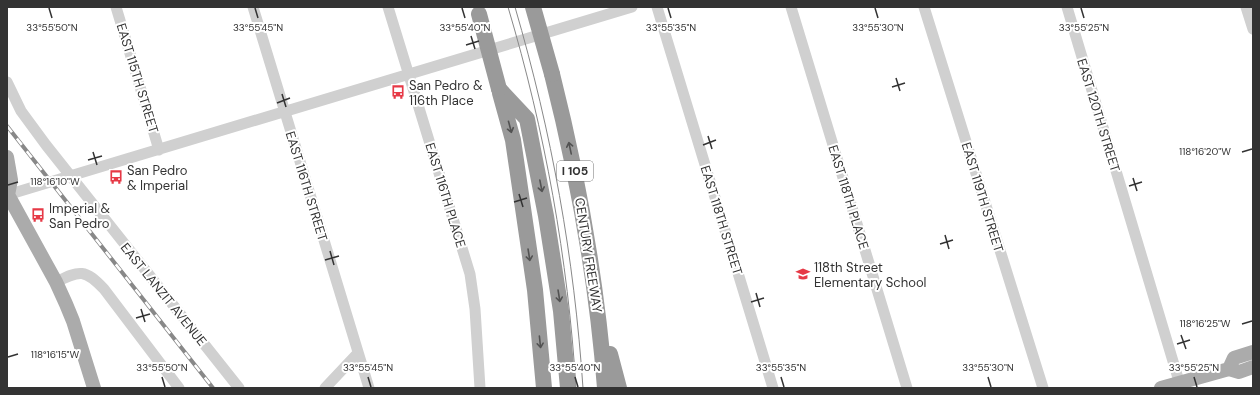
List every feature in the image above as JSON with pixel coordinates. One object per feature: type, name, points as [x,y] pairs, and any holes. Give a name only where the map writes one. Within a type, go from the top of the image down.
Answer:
[{"type":"highway","name":"CENTURY FREEWAY","points":[[533,7],[552,74],[580,197],[598,314],[605,388]]},
{"type":"highway","points":[[478,11],[513,140],[535,290],[543,383]]},
{"type":"highway","points":[[499,89],[527,120],[546,216],[561,311],[568,388]]},
{"type":"highway","points":[[598,314],[619,388]]},
{"type":"main road","points":[[7,156],[11,180],[7,194],[56,282],[73,321],[94,388]]},
{"type":"main road","points":[[1230,369],[1234,358],[1253,352]]},
{"type":"main road","points":[[1161,388],[1180,386],[1230,369],[1239,372],[1253,367]]},
{"type":"street","name":"EAST 115TH STREET","points":[[116,7],[159,150]]},
{"type":"street","name":"EAST 116TH STREET","points":[[253,7],[369,388]]},
{"type":"street","name":"EAST 116TH PLACE","points":[[388,7],[470,274],[475,309],[480,388]]},
{"type":"street","points":[[7,194],[159,150],[632,7]]},
{"type":"street","name":"EAST 118TH STREET","points":[[657,7],[773,388]]},
{"type":"street","name":"EAST 118TH PLACE","points":[[791,7],[907,388]]},
{"type":"street","name":"EAST 119TH STREET","points":[[924,7],[1043,388]]},
{"type":"street","name":"EAST 120TH STREET","points":[[1067,7],[1180,386]]},
{"type":"street","points":[[1246,7],[1253,29]]},
{"type":"street","name":"EAST LANZIT AVENUE","points":[[7,82],[21,111],[70,176],[239,388]]},
{"type":"street","points":[[56,282],[72,274],[82,272],[93,277],[104,289],[179,388]]},
{"type":"street","points":[[325,388],[358,353]]},
{"type":"tram line","points":[[508,7],[533,101],[553,196],[567,291],[576,388]]},
{"type":"tram line","points":[[515,7],[540,102],[560,196],[574,291],[583,388]]},
{"type":"railway","points":[[7,126],[213,388]]},
{"type":"place","name":"San Pedro & 116th Place","points":[[398,92]]},
{"type":"place","name":"San Pedro & Imperial","points":[[116,177]]},
{"type":"place","name":"Imperial & San Pedro","points":[[38,215]]},
{"type":"place","name":"118th Street Elementary School","points":[[803,274]]}]
